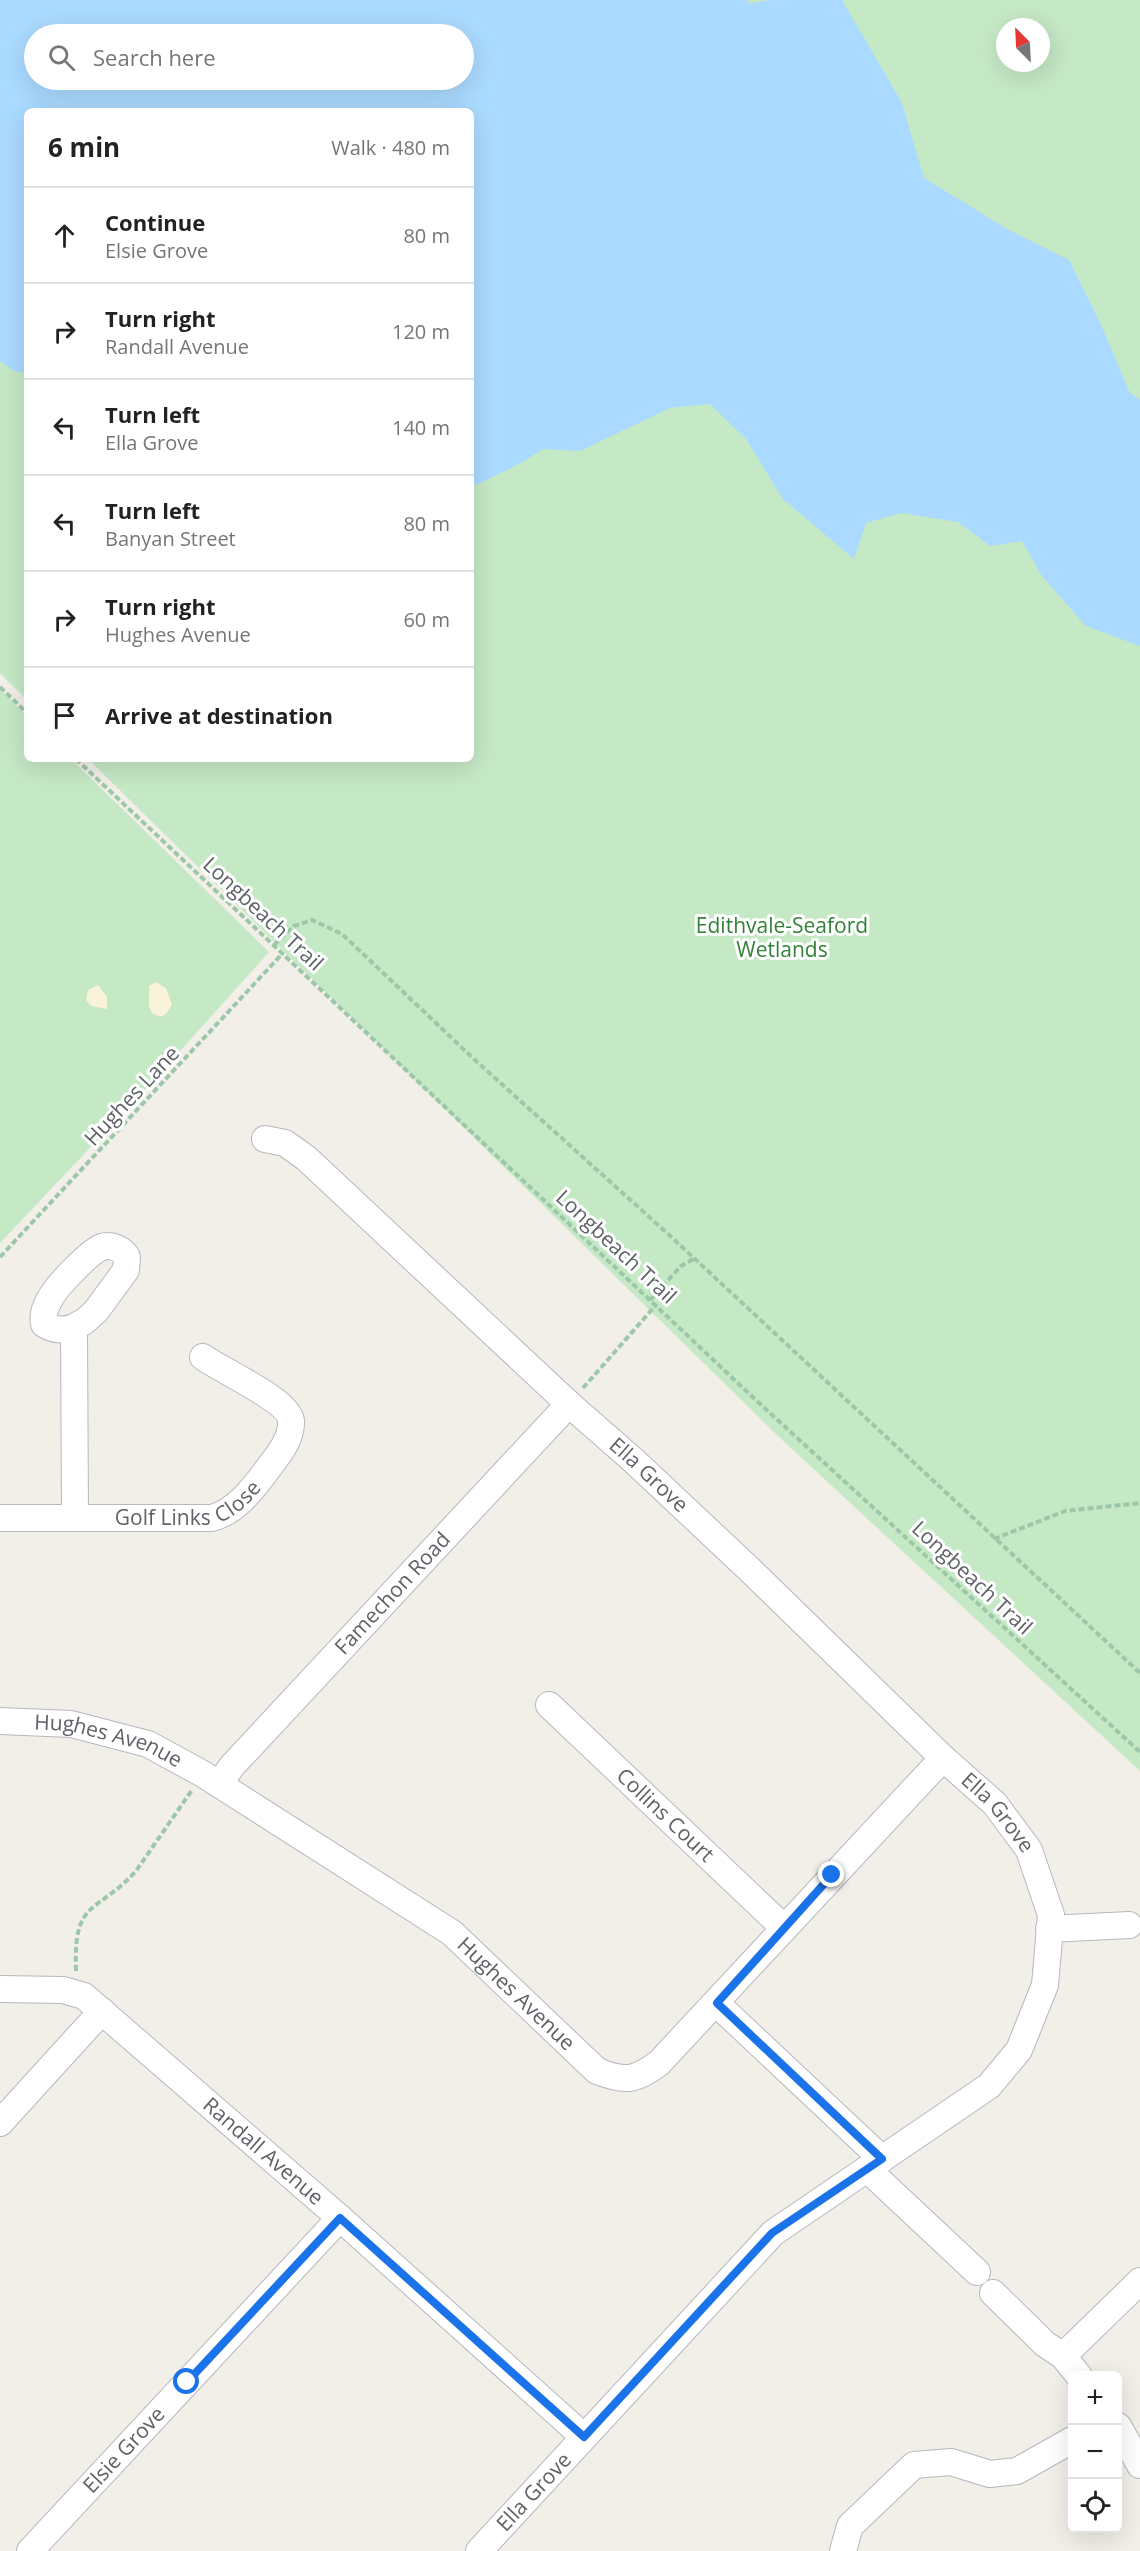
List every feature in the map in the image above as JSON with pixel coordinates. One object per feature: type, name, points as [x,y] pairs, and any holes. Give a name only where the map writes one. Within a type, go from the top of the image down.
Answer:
[{"type":"street","name":"Ella Grove","points":[[266,1139],[285,1143],[306,1158],[569,1404],[633,1460],[943,1758],[995,1804],[1029,1850],[1051,1915],[1046,1985],[1019,2050],[989,2086],[772,2233],[479,2551]]},
{"type":"street","name":"Golf Links Close","points":[[74,1327],[75,1517]]},
{"type":"street","name":"Golf Links Close","points":[[0,1518],[212,1518],[233,1508],[266,1472],[286,1442],[291,1424],[289,1416],[258,1389],[203,1357]]},
{"type":"street","name":"Famechon Road","points":[[211,1779],[232,1766],[569,1404]]},
{"type":"street","name":"Collins Court","points":[[549,1705],[783,1927]]},
{"type":"street","name":"Hughes Avenue","points":[[0,1721],[71,1724],[148,1744],[211,1779],[452,1933],[597,2071],[626,2079],[642,2076],[659,2063],[717,2003],[783,1927],[943,1758]]},
{"type":"street","points":[[1049,1929],[1129,1925]]},
{"type":"street","name":"Randall Avenue","points":[[0,1989],[73,1991],[84,1996],[340,2218],[584,2437]]},
{"type":"street","points":[[717,2003],[977,2272]]},
{"type":"street","points":[[0,2123],[102,2011]]},
{"type":"street","name":"Elsie Grove","points":[[30,2551],[340,2218]]},
{"type":"street","points":[[993,2293],[1071,2366],[1140,2281]]},
{"type":"street","points":[[1122,2433],[1140,2465]]},
{"type":"street","points":[[843,2551],[850,2526],[914,2465],[951,2462],[990,2474],[1017,2471],[1068,2442]]},
{"type":"path","points":[[0,687],[24,710]]},
{"type":"path","name":"Longbeach Trail","points":[[79,762],[759,1403],[1140,1752]]},
{"type":"path","points":[[274,945],[294,926],[312,920],[342,934],[475,1060],[695,1258],[993,1539],[1140,1673]]},
{"type":"path","name":"Hughes Lane","points":[[0,1257],[283,953]]},
{"type":"path","points":[[650,1299],[681,1266],[695,1258]]},
{"type":"path","points":[[569,1404],[656,1305]]},
{"type":"path","points":[[993,1539],[1065,1511],[1140,1503]]},
{"type":"path","points":[[76,1971],[76,1933],[81,1920],[97,1902],[124,1883],[136,1870],[211,1779]]},
{"type":"green space","name":"Edithvale-Seaford Wetlands","points":[[0,0],[1140,0],[1140,1771],[779,1437],[91,762],[474,762],[474,108],[24,108],[24,697],[0,673]]},
{"type":"green space","points":[[0,689],[24,713],[24,762],[74,762],[269,952],[154,1080],[0,1243]]},
{"type":"sand","points":[[156,982],[166,988],[172,1005],[166,1014],[160,1017],[152,1013],[149,1006],[149,986]]},
{"type":"sand","points":[[98,985],[107,997],[107,1009],[91,1006],[86,1000],[88,990]]},
{"type":"water","points":[[0,0],[749,0],[747,4],[770,0],[842,0],[902,103],[924,178],[1007,229],[1069,260],[1098,318],[1130,393],[1140,400],[1140,646],[1086,626],[1042,576],[1022,541],[990,546],[958,522],[901,513],[866,523],[854,559],[783,499],[746,439],[710,404],[670,408],[580,451],[543,449],[521,463],[474,484],[474,108],[24,108],[24,373],[14,371],[0,361]]},
{"type":"route","points":[[187,2382],[340,2218],[584,2437],[772,2233],[882,2159],[717,2003],[832,1875]]}]
